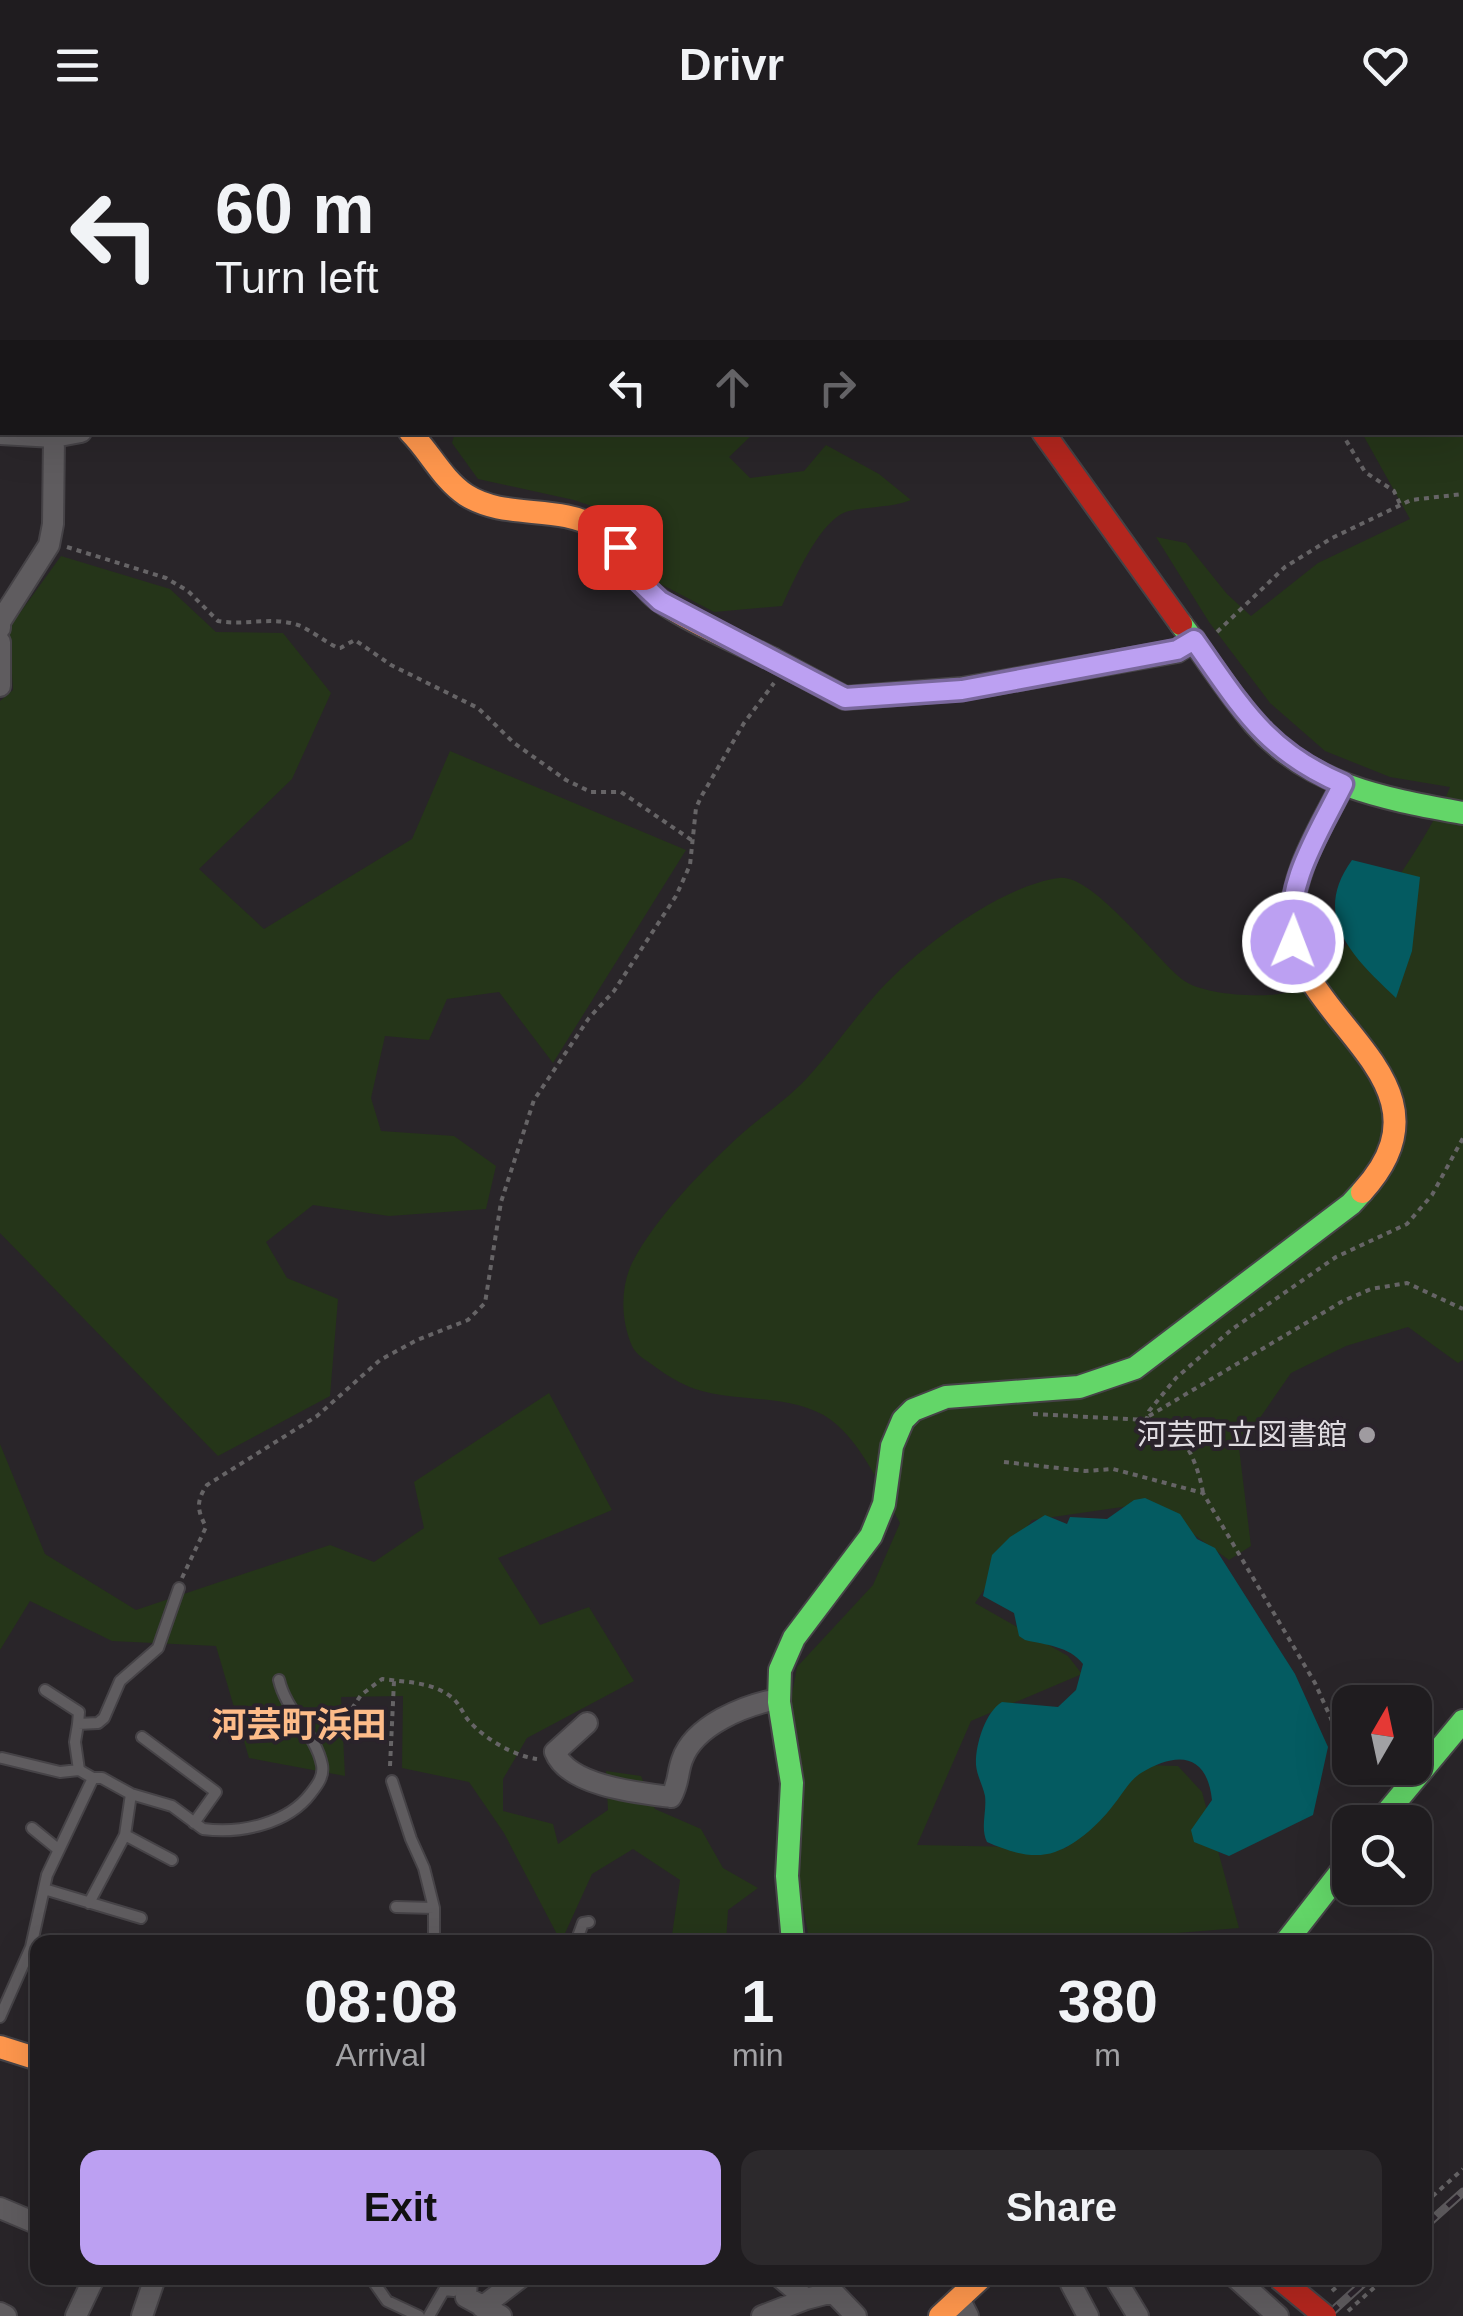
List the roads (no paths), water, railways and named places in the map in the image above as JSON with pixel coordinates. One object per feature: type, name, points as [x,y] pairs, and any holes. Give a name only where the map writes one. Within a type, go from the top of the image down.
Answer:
[{"type":"street","points":[[14,435],[68,435]]},
{"type":"street","points":[[413,435],[445,478],[471,498],[505,510],[570,516],[600,528],[620,547],[649,593],[834,693],[858,699],[962,690],[1197,644]]},
{"type":"street","points":[[1045,435],[1128,556],[1263,734],[1300,764],[1343,784],[1392,801],[1463,813]]},
{"type":"street","points":[[0,628],[50,541],[54,438]]},
{"type":"street","points":[[0,642],[0,686]]},
{"type":"street","points":[[792,1935],[787,1886],[793,1786],[778,1700],[784,1657],[882,1515],[894,1438],[910,1412],[940,1398],[1072,1388],[1136,1368],[1351,1204],[1385,1169],[1398,1127],[1390,1084],[1305,974],[1290,925],[1298,878],[1343,784]]},
{"type":"street","points":[[587,1723],[555,1752],[557,1758],[609,1789],[671,1797],[680,1782],[682,1759],[698,1736],[750,1704],[778,1700]]},
{"type":"street","points":[[1393,1805],[1463,1721]]},
{"type":"street","points":[[1291,1935],[1332,1883]]},
{"type":"street","points":[[0,2047],[30,2056]]},
{"type":"street","points":[[0,2208],[30,2221]]},
{"type":"street","points":[[76,2316],[91,2285]]},
{"type":"street","points":[[142,2316],[153,2285]]},
{"type":"street","points":[[467,2285],[466,2297],[492,2312],[514,2285]]},
{"type":"street","points":[[789,2285],[806,2299]]},
{"type":"street","points":[[762,2316],[840,2285],[856,2316]]},
{"type":"street","points":[[940,2316],[964,2307],[978,2285]]},
{"type":"street","points":[[1076,2285],[1088,2316]]},
{"type":"street","points":[[1118,2285],[1138,2316]]},
{"type":"street","points":[[1244,2285],[1278,2316]]},
{"type":"street","points":[[1287,2285],[1325,2316]]},
{"type":"lane","points":[[78,1724],[98,1723],[104,1718],[120,1681],[158,1648],[179,1588]]},
{"type":"lane","points":[[2,1758],[60,1772],[78,1770],[114,1782],[131,1794],[172,1806],[194,1823],[214,1830],[278,1820],[300,1807],[319,1783],[322,1769],[279,1680]]},
{"type":"lane","points":[[45,1690],[79,1712],[75,1742],[78,1770]]},
{"type":"lane","points":[[142,1736],[216,1792],[194,1823]]},
{"type":"lane","points":[[36,1935],[44,1889],[58,1850],[93,1778]]},
{"type":"lane","points":[[392,1781],[424,1868],[434,1908],[434,1935]]},
{"type":"lane","points":[[89,1903],[124,1835],[131,1794]]},
{"type":"lane","points":[[32,1828],[58,1850]]},
{"type":"lane","points":[[124,1835],[172,1860]]},
{"type":"lane","points":[[44,1889],[140,1918]]},
{"type":"lane","points":[[396,1907],[434,1908]]},
{"type":"lane","points":[[579,1935],[584,1923],[589,1922]]},
{"type":"lane","points":[[0,2017],[2,2004],[30,1957]]},
{"type":"lane","points":[[377,2285],[387,2301],[419,2316]]},
{"type":"lane","points":[[428,2316],[444,2290],[454,2290],[454,2285]]},
{"type":"water","points":[[1352,860],[1420,877],[1412,951],[1396,998],[1353,952],[1336,919],[1340,881]]},
{"type":"water","points":[[1145,1498],[1180,1514],[1197,1539],[1215,1548],[1295,1674],[1328,1747],[1313,1815],[1229,1856],[1194,1842],[1191,1830],[1212,1800],[1209,1784],[1197,1765],[1178,1759],[1137,1776],[1096,1825],[1064,1848],[1029,1855],[987,1842],[985,1796],[976,1765],[986,1721],[1002,1702],[1058,1707],[1076,1690],[1083,1664],[1064,1650],[1019,1636],[1014,1613],[983,1596],[992,1555],[1010,1537],[1045,1515],[1067,1524],[1070,1517],[1107,1519],[1134,1500]]},
{"type":"railway","points":[[1432,2220],[1463,2192]]},
{"type":"railway","points":[[1327,2316],[1361,2285]]},
{"type":"place","name":"河芸町立図書館","points":[[1367,1435]]},
{"type":"district","name":"河芸町浜田","points":[[299,1725]]}]
